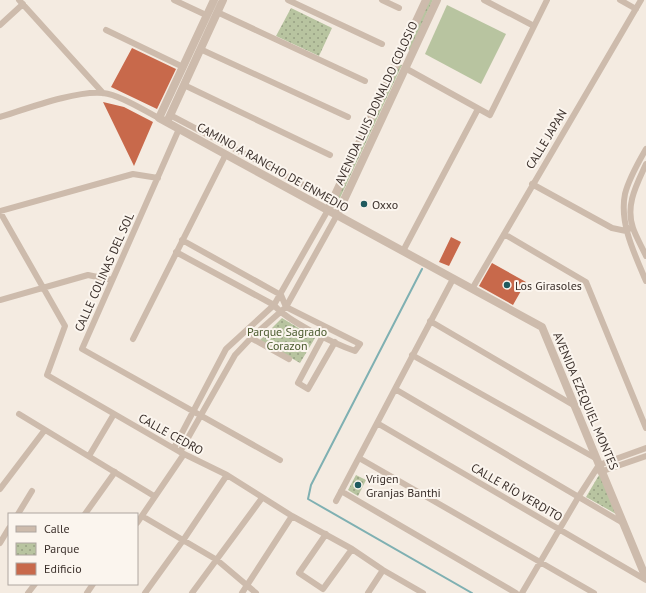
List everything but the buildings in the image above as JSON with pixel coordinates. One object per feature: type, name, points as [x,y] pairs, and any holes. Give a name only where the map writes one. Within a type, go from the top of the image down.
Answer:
[{"type":"street","points":[[174,0],[206,15]]},
{"type":"street","points":[[165,118],[182,67],[214,0]]},
{"type":"street","points":[[165,118],[184,85],[223,0]]},
{"type":"street","points":[[288,0],[382,44]]},
{"type":"street","points":[[382,0],[399,8]]},
{"type":"street","name":"AVENIDA LUIS DONALDO COLOSIO","points":[[328,210],[426,0]]},
{"type":"street","name":"AVENIDA LUIS DONALDO COLOSIO","points":[[337,216],[406,64],[437,0]]},
{"type":"street","points":[[484,0],[534,26]]},
{"type":"street","points":[[399,56],[406,64],[490,115],[547,0]]},
{"type":"street","points":[[620,0],[636,9]]},
{"type":"street","name":"CALLE JAPAN","points":[[472,290],[532,184],[641,0]]},
{"type":"street","points":[[0,25],[21,2],[103,93]]},
{"type":"street","points":[[218,12],[365,81]]},
{"type":"street","points":[[106,30],[182,67]]},
{"type":"street","points":[[200,48],[348,116]]},
{"type":"street","points":[[184,85],[330,155]]},
{"type":"street","points":[[0,117],[73,96],[103,93],[165,118],[313,190]]},
{"type":"street","points":[[403,251],[478,109]]},
{"type":"street","name":"CAMINO A RANCHO DE ENMEDIO","points":[[165,118],[179,129],[453,279]]},
{"type":"street","name":"CALLE COLINAS DEL SOL","points":[[179,129],[82,349],[280,460]]},
{"type":"street","points":[[646,149],[630,180],[625,195],[626,231],[646,281]]},
{"type":"street","points":[[134,339],[226,154]]},
{"type":"street","points":[[646,164],[634,192],[630,208],[632,226],[646,256]]},
{"type":"street","points":[[43,288],[0,211],[133,174],[158,178]]},
{"type":"street","points":[[532,184],[612,228],[626,231]]},
{"type":"street","points":[[174,448],[226,349],[274,305],[328,210]]},
{"type":"street","points":[[138,522],[182,453],[201,415],[235,356],[251,338],[286,307],[337,216]]},
{"type":"street","points":[[626,231],[632,226]]},
{"type":"street","points":[[504,234],[586,282],[646,428]]},
{"type":"street","points":[[176,252],[274,305],[281,313],[335,342],[354,351],[356,351],[360,344],[286,307],[281,295],[182,240]]},
{"type":"street","points":[[0,300],[88,275],[112,280]]},
{"type":"street","points":[[336,501],[453,279]]},
{"type":"street","name":"AVENIDA EZEQUIEL MONTES","points":[[453,279],[542,327],[598,467],[646,579]]},
{"type":"street","name":"CALLE CEDRO","points":[[43,288],[65,326],[47,375],[182,453],[227,476],[292,516],[352,549],[415,591],[423,593]]},
{"type":"street","points":[[430,321],[574,406]]},
{"type":"street","points":[[323,336],[298,383],[308,389],[335,342]]},
{"type":"street","points":[[251,338],[289,360]]},
{"type":"street","points":[[412,355],[598,467],[646,456]]},
{"type":"street","points":[[395,389],[623,523]]},
{"type":"street","points":[[19,414],[44,431],[89,456],[154,496]]},
{"type":"street","points":[[89,456],[114,414]]},
{"type":"street","name":"CALLE RÍO VERDITO","points":[[377,423],[559,530],[646,579]]},
{"type":"street","points":[[0,489],[44,431]]},
{"type":"street","points":[[522,593],[579,496],[598,467],[646,448]]},
{"type":"street","points":[[359,458],[594,593]]},
{"type":"street","points":[[86,513],[115,472]]},
{"type":"street","points":[[145,593],[227,476]]},
{"type":"street","points":[[19,513],[32,490]]},
{"type":"street","points":[[341,491],[516,593]]},
{"type":"street","points":[[192,593],[262,498]]},
{"type":"street","points":[[142,516],[184,539],[217,560],[247,587],[256,593]]},
{"type":"street","points":[[242,593],[292,516]]},
{"type":"street","points":[[0,543],[8,530]]},
{"type":"street","points":[[326,534],[299,573],[323,589],[352,549]]},
{"type":"street","points":[[368,593],[383,570]]},
{"type":"street","points":[[28,593],[34,585]]},
{"type":"green space","points":[[429,0],[433,0],[410,50],[406,48]]},
{"type":"green space","points":[[447,5],[506,34],[481,84],[425,54]]},
{"type":"green space","points":[[291,8],[332,28],[319,56],[276,36]]},
{"type":"green space","points":[[399,64],[402,65],[340,198],[337,197]]},
{"type":"green space","name":"Parque Sagrado Corazon","points":[[282,318],[315,338],[300,363],[260,340]]},
{"type":"green space","points":[[356,475],[366,480],[358,496],[348,490]]},
{"type":"green space","points":[[599,475],[601,475],[616,514],[586,497]]},
{"type":"waterway","points":[[422,269],[311,485],[308,499],[472,593]]},
{"type":"place","name":"Oxxo","points":[[364,204]]},
{"type":"place","name":"Los Girasoles","points":[[507,285]]},
{"type":"place","name":"Vrigen Granjas Banthi","points":[[358,485]]}]
